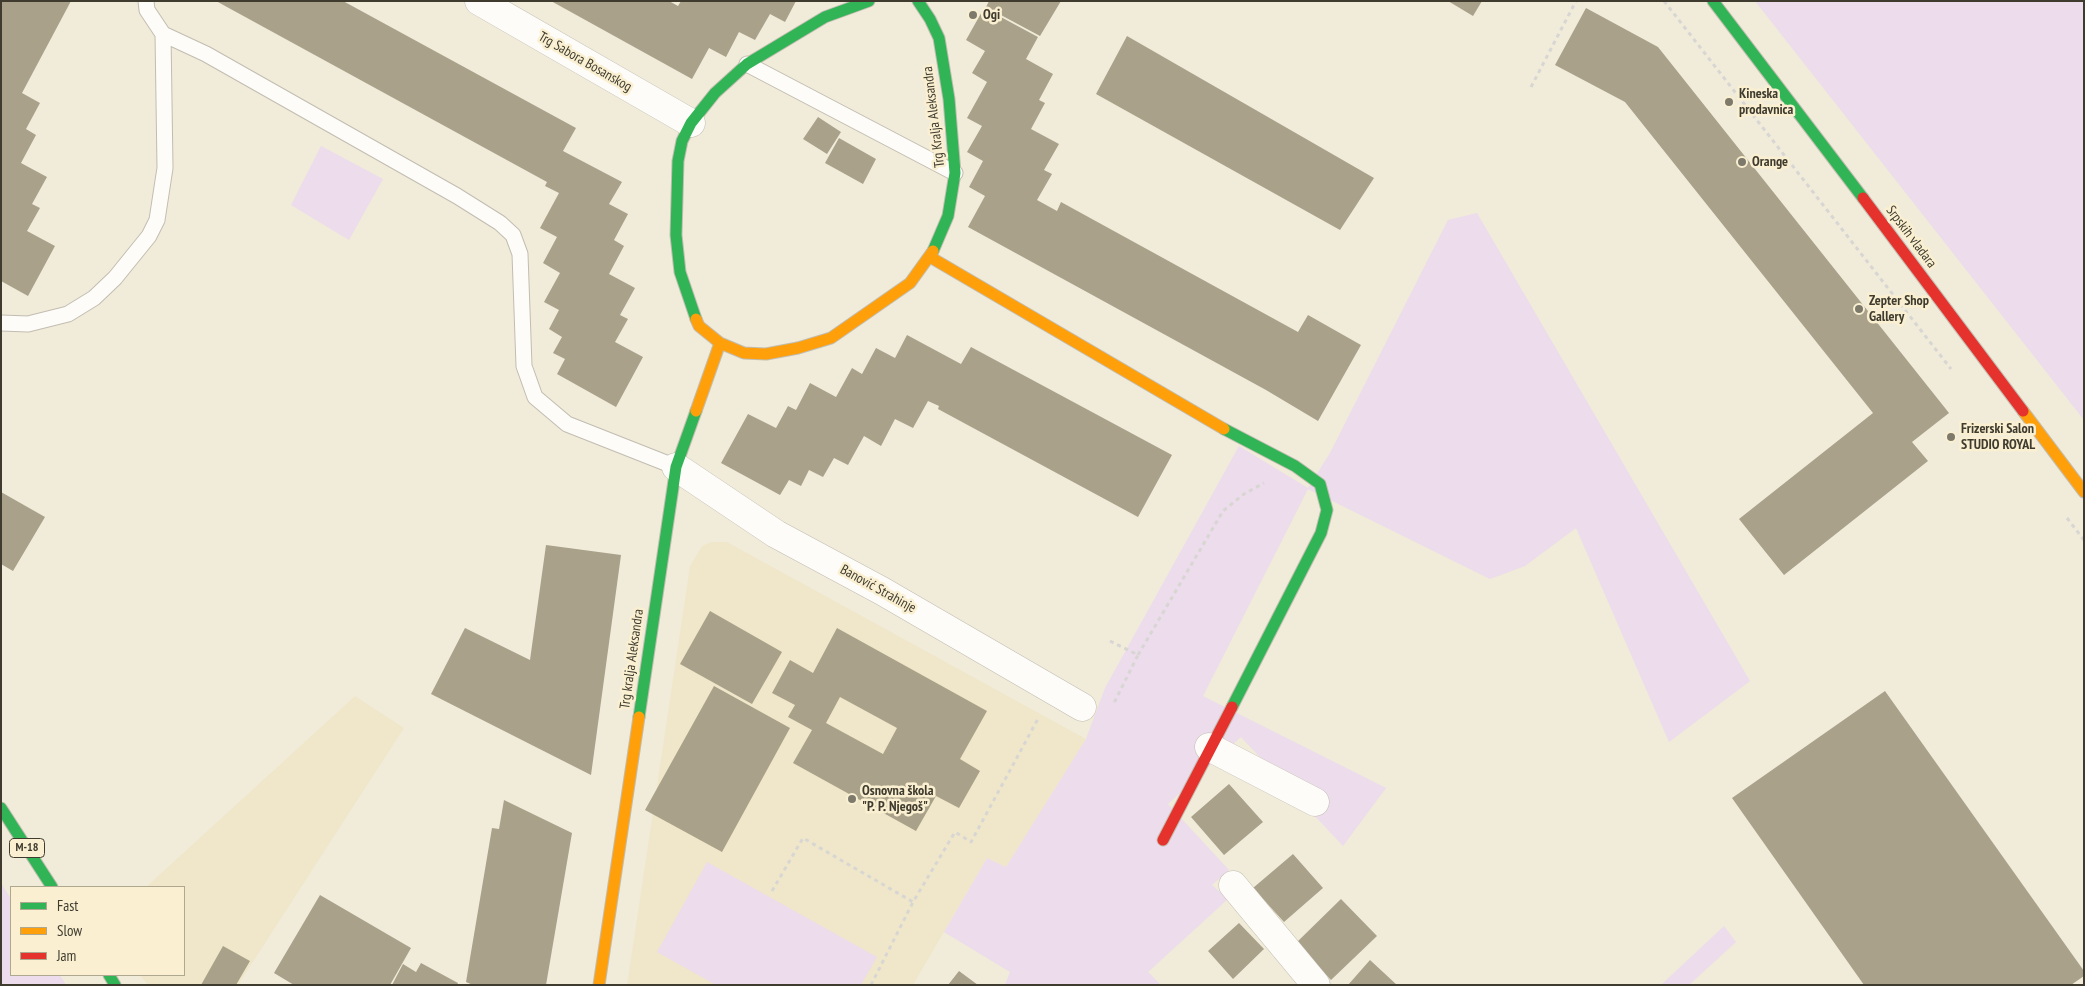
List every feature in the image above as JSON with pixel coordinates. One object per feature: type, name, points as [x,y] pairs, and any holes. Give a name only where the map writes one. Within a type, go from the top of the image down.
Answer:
[{"type":"street","name":"Trg Sabora Bosanskog","points":[[479,1],[691,123]]},
{"type":"street","points":[[720,344],[699,326],[680,272],[676,235],[678,161],[682,142],[691,123],[715,93],[747,64],[825,17],[869,1]]},
{"type":"street","name":"Trg Kralja Aleksandra","points":[[720,344],[744,353],[766,354],[798,348],[830,338],[910,283],[930,257],[948,216],[955,173],[949,99],[939,38],[930,19],[918,1]]},
{"type":"street","name":"Srpskih vladara","points":[[1713,1],[1786,95],[2084,492]]},
{"type":"street","points":[[930,257],[1231,433],[1295,466],[1320,484],[1327,510],[1321,533],[1163,840]]},
{"type":"street","name":"Trg kralja Aleksandra","points":[[599,985],[676,467],[720,344]]},
{"type":"street","name":"Banović Strahinje","points":[[676,467],[776,534],[891,596],[1082,707]]},
{"type":"street","points":[[1209,748],[1315,802]]},
{"type":"street","name":"M-18","points":[[1,808],[51,886]]},
{"type":"street","points":[[1233,885],[1316,985]]},
{"type":"lane","points":[[1,323],[28,324],[68,314],[94,298],[115,278],[149,236],[157,220],[165,168],[162,34],[147,10],[146,1]]},
{"type":"lane","points":[[162,34],[206,54],[457,196],[500,223],[513,235],[520,254],[524,366],[535,397],[567,424],[676,467]]},
{"type":"lane","points":[[747,64],[955,173]]},
{"type":"path","points":[[1531,87],[1576,1]]},
{"type":"path","points":[[1664,1],[1953,372]]},
{"type":"path","points":[[1082,707],[1106,718],[1138,655],[1222,511],[1244,494],[1295,466]]},
{"type":"path","points":[[2066,517],[2084,540]]},
{"type":"path","points":[[1110,641],[1138,655]]},
{"type":"path","points":[[870,985],[914,902],[955,832],[971,842],[1053,690]]},
{"type":"path","points":[[772,891],[803,838],[914,902]]},
{"type":"shaded area","points":[[1755,1],[2084,1],[2084,420]]},
{"type":"shaded area","points":[[321,146],[383,179],[349,240],[291,205]]},
{"type":"shaded area","points":[[1477,213],[1750,681],[1669,742],[1576,528],[1525,566],[1490,579],[1308,489],[1203,696],[1386,788],[1343,846],[1241,737],[1168,804],[1229,870],[1212,885],[1228,899],[1148,972],[1161,985],[1005,985],[1010,972],[944,932],[987,858],[1006,867],[1086,739],[1105,688],[1239,446],[1308,488],[1330,453],[1448,220]]},
{"type":"shaded area","name":"Osnovna škola \"P. P. Njegoš\"","points":[[711,542],[727,542],[1086,739],[1006,867],[987,858],[913,985],[627,985],[690,566],[702,546]]},
{"type":"shaded area","points":[[355,696],[404,728],[238,985],[148,985],[141,976],[185,976],[185,886],[147,886]]},
{"type":"shaded area","points":[[707,862],[877,957],[861,985],[716,985],[657,952]]},
{"type":"shaded area","points":[[1,883],[10,897],[10,976],[61,976],[66,985],[1,985]]},
{"type":"shaded area","points":[[1724,926],[1736,942],[1689,985],[1661,985]]},
{"type":"building","points":[[1,1],[71,1],[22,93],[40,103],[26,129],[36,135],[21,163],[47,177],[32,204],[40,208],[27,231],[55,246],[28,296],[1,281]]},
{"type":"building","points":[[216,1],[343,1],[576,128],[563,151],[622,182],[609,204],[628,214],[614,240],[624,246],[609,274],[635,288],[620,315],[628,319],[615,342],[643,357],[616,407],[557,374],[565,359],[553,353],[562,337],[549,329],[559,310],[544,302],[560,273],[543,263],[557,237],[540,228],[559,193],[545,186],[547,182]]},
{"type":"building","points":[[551,1],[669,1],[678,6],[681,1],[796,1],[785,22],[770,14],[755,40],[739,32],[726,57],[709,48],[692,79]]},
{"type":"building","points":[[989,1],[1061,1],[1040,36],[986,7]]},
{"type":"building","points":[[1448,1],[1482,1],[1473,16]]},
{"type":"building","points":[[984,8],[1038,37],[1026,59],[1053,74],[1039,100],[1045,103],[1031,129],[1059,144],[1044,170],[1052,174],[1037,200],[1057,211],[1061,202],[1298,332],[1308,315],[1361,345],[1318,421],[1266,390],[968,227],[985,196],[969,187],[983,161],[967,152],[982,126],[967,118],[987,82],[972,73],[985,51],[966,40]]},
{"type":"building","points":[[1586,8],[1658,47],[1949,413],[1912,442],[1928,461],[1784,575],[1739,519],[1873,413],[1625,102],[1555,65]]},
{"type":"building","points":[[1127,36],[1374,178],[1340,230],[1096,94]]},
{"type":"building","points":[[818,117],[841,132],[827,154],[803,139]]},
{"type":"building","points":[[839,138],[876,159],[863,184],[825,163]]},
{"type":"building","points":[[907,335],[961,364],[971,347],[1172,455],[1138,517],[938,409],[939,406],[928,401],[913,428],[895,419],[881,446],[864,436],[848,465],[834,458],[823,477],[809,470],[801,486],[789,480],[780,495],[721,463],[748,414],[776,428],[788,406],[796,410],[810,383],[836,397],[852,368],[862,374],[876,348],[895,358]]},
{"type":"building","points":[[1,492],[45,517],[13,571],[1,564]]},
{"type":"building","points":[[546,545],[621,555],[591,775],[431,694],[465,628],[530,660]]},
{"type":"building","points":[[710,611],[782,652],[752,704],[680,664]]},
{"type":"building","name":"Osnovna škola \"P. P. Njegoš\"","points":[[837,628],[987,711],[960,759],[980,771],[959,808],[936,796],[916,831],[793,763],[812,730],[788,717],[795,705],[772,693],[790,660],[813,673]],"holes":[[[840,697],[897,728],[883,754],[826,723]]]},
{"type":"building","points":[[714,686],[790,728],[722,852],[645,810]]},
{"type":"building","points":[[1885,691],[2084,971],[2084,976],[2071,985],[1864,985],[1732,798]]},
{"type":"building","points":[[1229,784],[1263,822],[1224,855],[1191,817]]},
{"type":"building","points":[[504,800],[572,833],[546,985],[473,985],[466,982],[492,828],[499,829]]},
{"type":"building","points":[[1293,854],[1323,888],[1284,922],[1253,888]]},
{"type":"building","points":[[320,895],[411,948],[390,985],[294,985],[274,973]]},
{"type":"building","points":[[1341,899],[1377,936],[1331,980],[1296,943]]},
{"type":"building","points":[[1239,923],[1264,949],[1233,979],[1208,951]]},
{"type":"building","points":[[223,946],[250,961],[236,985],[201,985]]},
{"type":"building","points":[[1370,960],[1397,985],[1348,985]]},
{"type":"building","points":[[421,963],[458,983],[457,985],[392,985],[403,964],[416,972]]},
{"type":"building","points":[[959,971],[978,985],[948,985]]},
{"type":"traffic: fast","points":[[696,319],[680,272],[676,235],[678,161],[682,141],[691,123],[715,93],[747,64],[825,17],[869,1]]},
{"type":"traffic: fast","points":[[918,1],[930,19],[939,38],[949,99],[955,173],[948,216],[933,251]]},
{"type":"traffic: fast","points":[[1713,1],[1863,198]]},
{"type":"traffic: fast","points":[[639,717],[676,467],[696,411]]},
{"type":"traffic: fast","points":[[1224,429],[1295,466],[1320,484],[1327,510],[1321,533],[1232,707]]},
{"type":"traffic: fast","points":[[1,808],[51,886]]},
{"type":"traffic: fast","points":[[110,976],[115,985]]},
{"type":"traffic: slow","points":[[696,319],[699,326],[720,343],[744,353],[766,354],[798,348],[831,338],[910,283],[933,251]]},
{"type":"traffic: slow","points":[[930,257],[1224,429]]},
{"type":"traffic: slow","points":[[696,411],[720,343]]},
{"type":"traffic: slow","points":[[2023,411],[2084,492]]},
{"type":"traffic: slow","points":[[599,985],[639,717]]},
{"type":"traffic: jam","points":[[1863,198],[2023,411]]},
{"type":"traffic: jam","points":[[1163,840],[1232,707]]},
{"type":"place","name":"Ogi","points":[[973,15]]},
{"type":"place","name":"Kineska prodavnica","points":[[1729,102]]},
{"type":"place","name":"Orange","points":[[1742,162]]},
{"type":"place","name":"Zepter Shop Gallery","points":[[1859,309]]},
{"type":"place","name":"Frizerski Salon STUDIO ROYAL","points":[[1951,437]]},
{"type":"place","name":"Osnovna škola \"P. P. Njegoš\"","points":[[852,799]]}]
